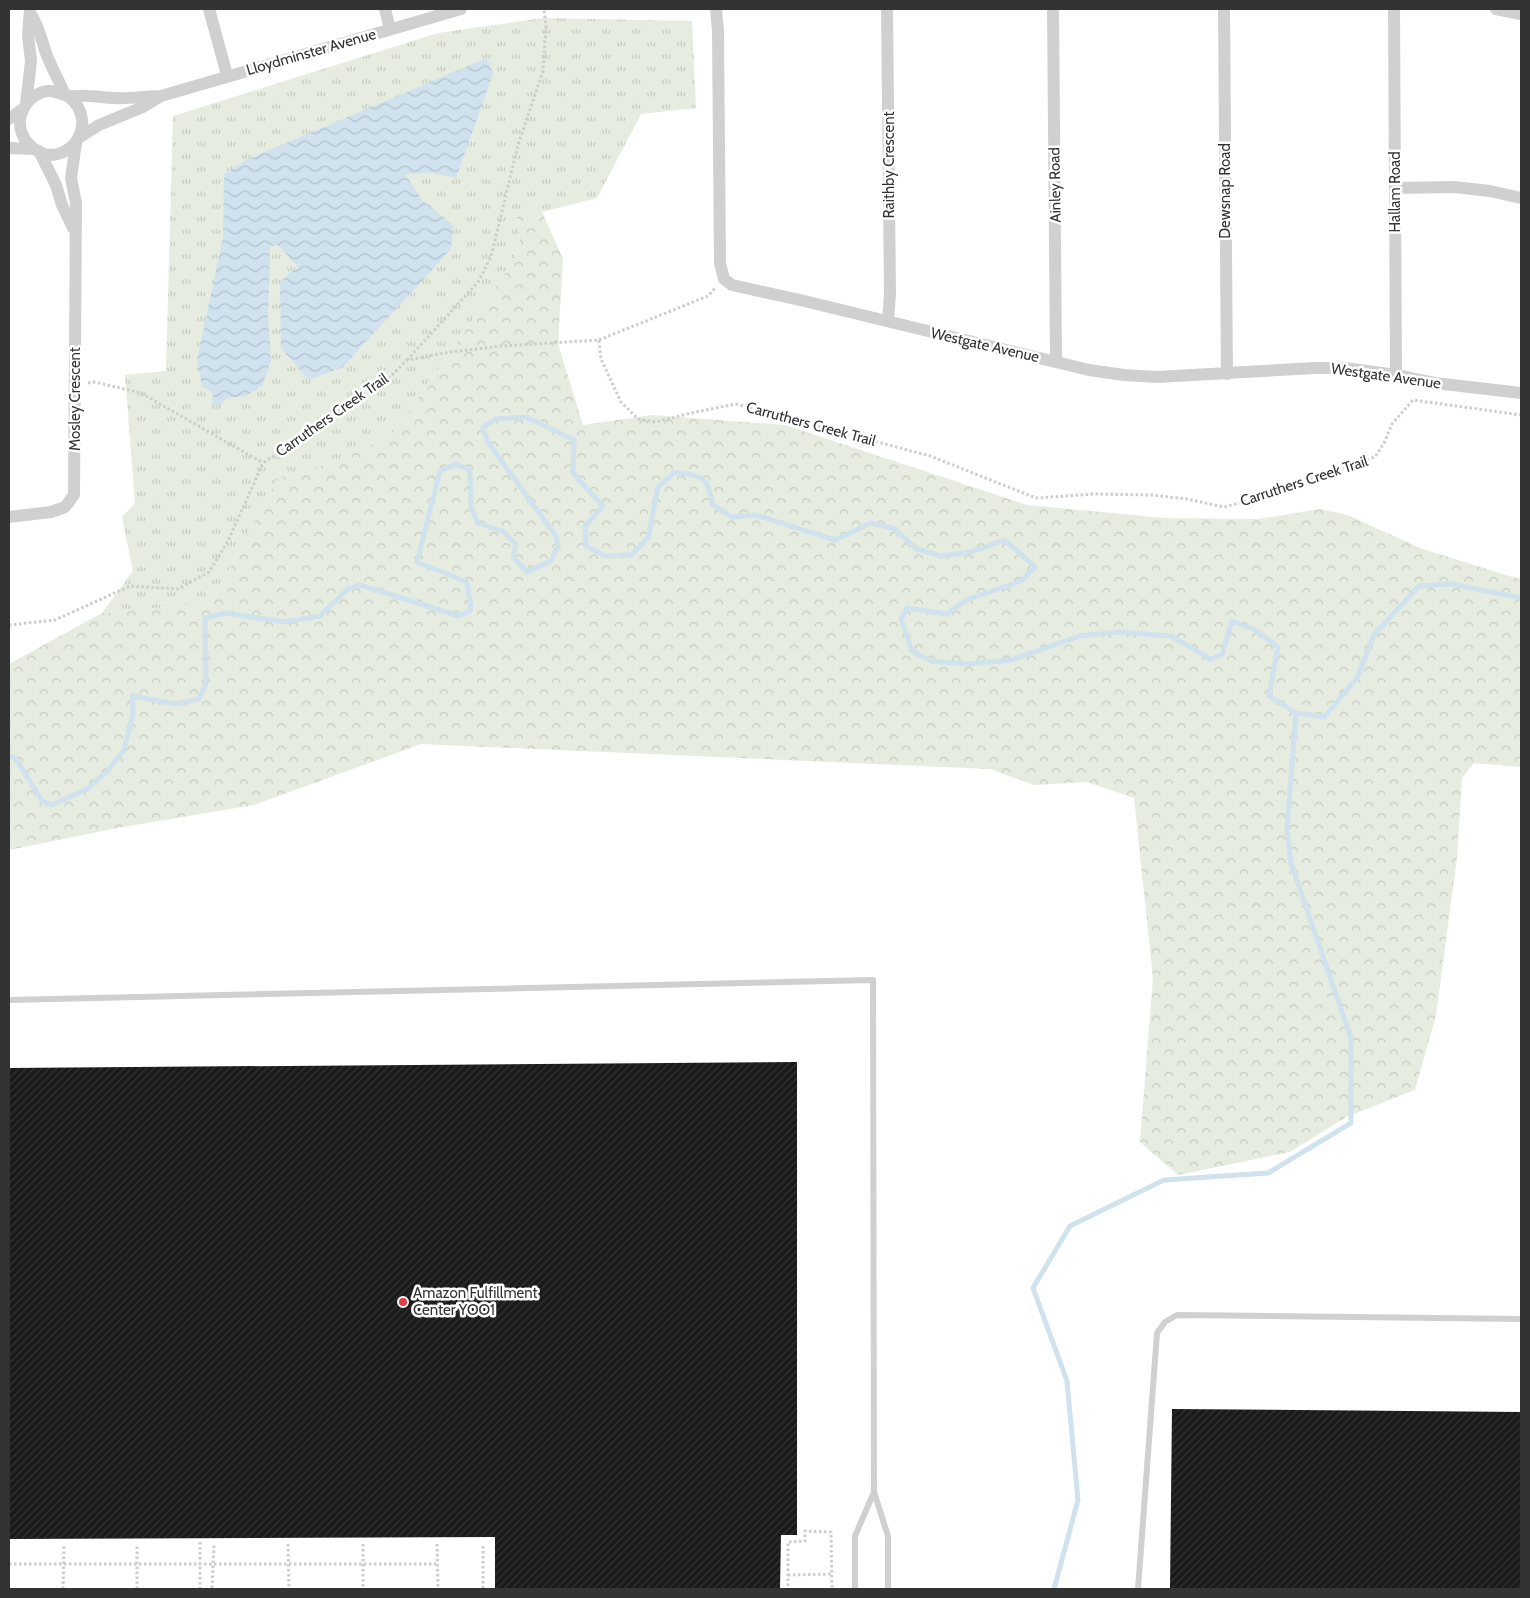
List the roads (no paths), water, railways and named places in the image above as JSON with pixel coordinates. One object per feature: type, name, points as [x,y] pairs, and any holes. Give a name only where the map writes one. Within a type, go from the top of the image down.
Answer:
[{"type":"street","points":[[209,9],[227,76]]},
{"type":"street","points":[[385,9],[390,28]]},
{"type":"street","name":"Lloydminster Avenue","points":[[66,94],[116,98],[161,96],[390,28],[461,9]]},
{"type":"street","name":"Westgate Avenue","points":[[716,9],[718,30],[720,263],[724,279],[732,285],[1089,370],[1124,375],[1157,377],[1345,368],[1436,383],[1521,393]]},
{"type":"street","name":"Raithby Crescent","points":[[887,9],[890,284],[888,321]]},
{"type":"street","name":"Ainley Road","points":[[1053,9],[1056,361]]},
{"type":"street","name":"Dewsnap Road","points":[[1224,9],[1227,374]]},
{"type":"street","name":"Hallam Road","points":[[1394,9],[1396,375]]},
{"type":"street","points":[[1496,9],[1521,14]]},
{"type":"street","points":[[30,11],[38,24],[47,56],[66,94]]},
{"type":"street","points":[[30,11],[28,35],[31,61],[25,106],[20,122],[21,132],[25,140],[37,150]]},
{"type":"street","points":[[9,119],[34,96],[43,92],[54,91],[66,94],[74,100],[82,114],[82,130],[78,140],[61,153],[48,154],[37,150],[9,148]]},
{"type":"street","name":"Lloydminster Avenue","points":[[78,140],[99,125],[143,107],[161,96]]},
{"type":"street","name":"Mosley Crescent","points":[[9,517],[51,512],[65,507],[74,495],[74,231],[76,203],[72,178],[78,140]]},
{"type":"street","name":"Mosley Crescent","points":[[37,150],[56,185],[62,205],[74,231]]},
{"type":"street","points":[[1395,188],[1467,188],[1521,198]]},
{"type":"lane","points":[[9,1000],[873,980],[874,1492],[888,1536],[888,1589]]},
{"type":"lane","points":[[1138,1589],[1157,1333],[1165,1322],[1176,1315],[1521,1319]]},
{"type":"lane","points":[[855,1589],[855,1536],[874,1492]]},
{"type":"water","points":[[487,58],[493,74],[456,178],[433,173],[405,174],[422,200],[453,225],[451,249],[343,367],[309,380],[281,348],[280,283],[290,272],[299,268],[278,245],[270,246],[268,318],[271,361],[262,386],[246,396],[227,398],[219,407],[212,404],[213,394],[202,386],[197,360],[223,237],[224,174],[246,160]]},
{"type":"waterway","points":[[9,756],[16,759],[43,802],[52,805],[89,788],[109,769],[124,750],[133,714],[132,696],[176,704],[199,699],[206,683],[205,618],[225,613],[285,622],[320,616],[348,589],[360,585],[459,616],[471,610],[467,582],[417,562],[440,471],[456,464],[470,470],[471,508],[478,523],[504,532],[516,545],[513,557],[527,572],[551,561],[558,546],[556,536],[487,441],[483,427],[496,419],[526,417],[574,440],[573,473],[603,506],[585,526],[586,546],[605,556],[631,555],[648,538],[658,487],[675,472],[692,475],[706,482],[712,504],[732,517],[756,515],[835,540],[871,523],[893,528],[917,549],[941,556],[971,552],[1005,540],[1035,567],[1021,581],[966,600],[947,614],[907,608],[901,619],[912,651],[931,661],[968,664],[1011,660],[1080,636],[1119,632],[1171,636],[1210,659],[1222,655],[1232,621],[1255,630],[1278,647],[1269,696],[1296,713],[1324,717],[1357,678],[1374,635],[1419,586],[1451,584],[1521,598]]},
{"type":"waterway","points":[[1054,1589],[1078,1500],[1067,1381],[1033,1288],[1070,1226],[1164,1180],[1268,1173],[1351,1123],[1351,1038],[1291,863],[1287,829],[1296,713]]},
{"type":"place","name":"Amazon Fulfillment Center YOO1","points":[[403,1302]]}]
